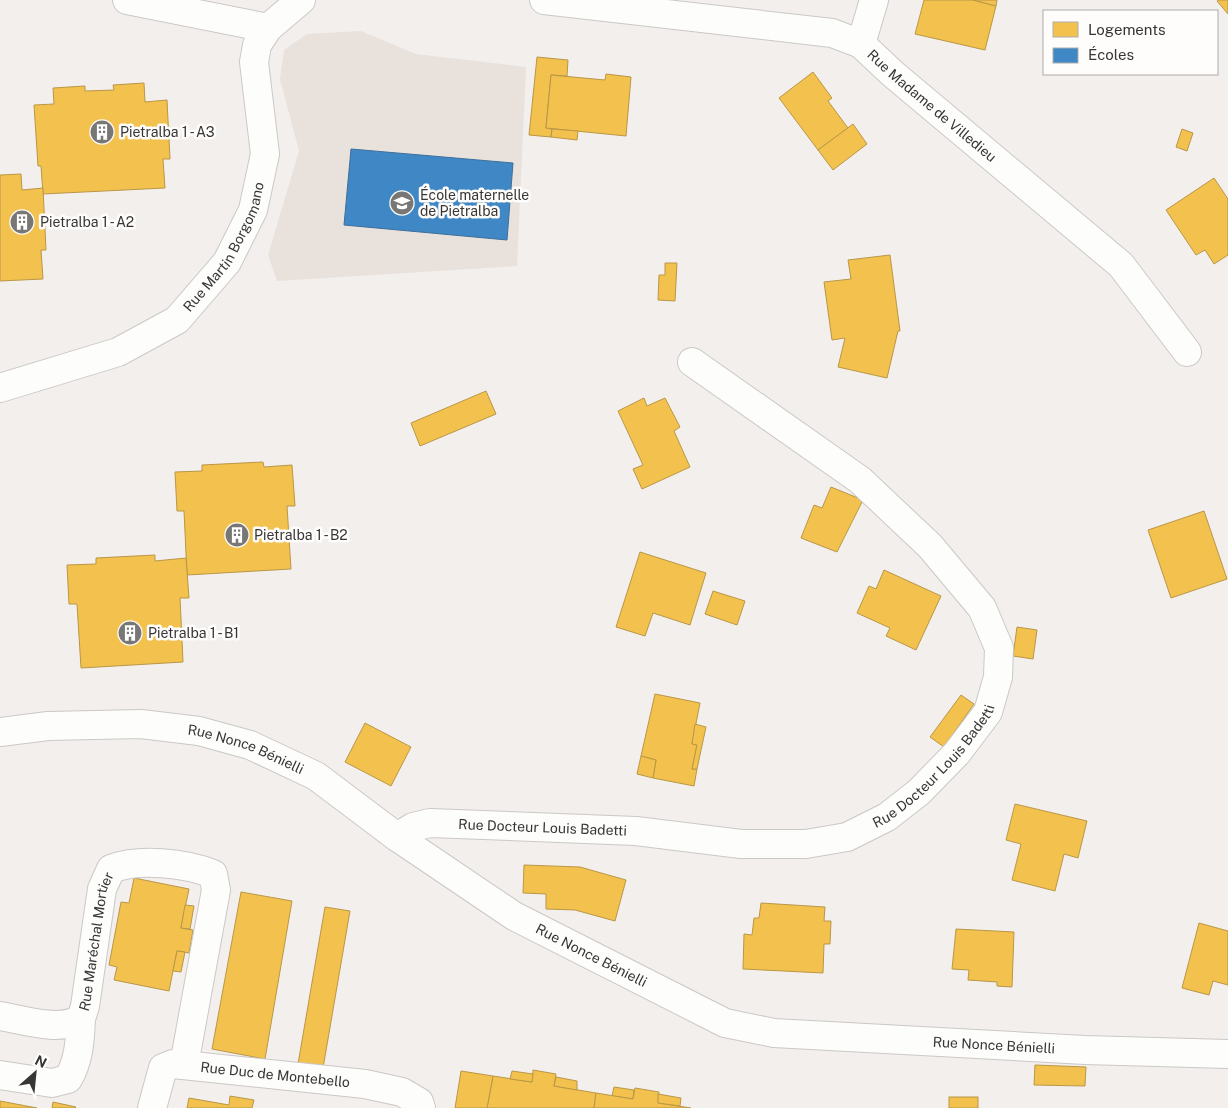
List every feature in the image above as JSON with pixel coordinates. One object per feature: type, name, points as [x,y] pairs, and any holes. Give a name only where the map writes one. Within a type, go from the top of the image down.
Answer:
[{"type":"street","points":[[128,0],[268,28]]},
{"type":"street","name":"Rue Martin Borgomano","points":[[0,388],[118,352],[177,320],[226,262],[253,210],[265,154],[254,62],[257,44],[268,28],[302,0]]},
{"type":"street","name":"Rue Madame de Villedieu","points":[[544,0],[832,33],[861,44],[893,74],[1121,265],[1187,352]]},
{"type":"street","points":[[861,44],[874,0]]},
{"type":"street","name":"Rue Docteur Louis Badetti","points":[[397,837],[414,827],[430,823],[636,832],[742,844],[806,844],[847,837],[887,817],[919,792],[956,753],[988,712],[998,677],[998,648],[982,608],[930,546],[860,480],[692,362]]},
{"type":"street","name":"Rue Nonce Bénielli","points":[[0,732],[48,726],[141,724],[198,730],[250,745],[316,776],[397,837],[514,916],[725,1023],[774,1033],[1085,1050],[1228,1054]]},
{"type":"street","name":"Rue Maréchal Mortier","points":[[0,1016],[57,1024],[72,1024],[81,1019],[85,1006],[102,889],[111,869],[128,862],[194,867],[213,874],[216,890],[184,1065]]},
{"type":"street","points":[[0,1075],[52,1082],[68,1079],[73,1070],[79,1046],[81,1019]]},
{"type":"street","name":"Rue Duc de Montebello","points":[[152,1108],[163,1068],[173,1064],[365,1084],[402,1092],[419,1102],[422,1108]]},
{"type":"shaded area","name":"École maternelle de Pietralba","points":[[361,31],[416,54],[526,67],[517,266],[277,281],[268,255],[299,151],[280,79],[284,50],[307,34]]},
{"type":"building: Logements","points":[[924,0],[973,0],[996,6],[985,50],[915,34]]},
{"type":"building: Logements","points":[[973,0],[997,0],[996,6]]},
{"type":"building: Logements","points":[[1228,0],[1228,14],[1217,1]]},
{"type":"building: Logements","points":[[537,57],[568,60],[567,76],[551,75],[546,128],[552,129],[551,137],[529,135]]},
{"type":"building: Logements","points":[[813,72],[832,98],[828,101],[848,128],[818,150],[779,98]]},
{"type":"building: Logements","points":[[606,74],[631,77],[626,136],[546,128],[551,75],[605,80]]},
{"type":"building: Logements","name":"Pietralba 1 - A3","points":[[144,83],[145,102],[167,100],[170,159],[163,159],[165,188],[43,194],[41,166],[38,166],[34,105],[54,104],[53,88],[85,86],[85,91],[114,90],[113,85]]},
{"type":"building: Logements","points":[[853,124],[867,144],[833,170],[818,150]]},
{"type":"building: Logements","points":[[552,129],[578,131],[577,140],[551,137]]},
{"type":"building: Logements","points":[[1182,129],[1193,133],[1187,151],[1176,147]]},
{"type":"building: Logements","name":"Pietralba 1 - A2","points":[[21,174],[22,190],[43,188],[46,250],[41,250],[43,279],[0,281],[0,175]]},
{"type":"building: Logements","points":[[1214,178],[1228,199],[1228,255],[1214,264],[1205,250],[1196,255],[1166,210]]},
{"type":"building: Logements","points":[[890,255],[900,331],[898,331],[887,378],[838,367],[845,338],[832,340],[824,282],[851,279],[848,260]]},
{"type":"building: Logements","points":[[665,263],[677,263],[675,301],[658,300],[659,275],[665,275]]},
{"type":"building: Logements","points":[[486,391],[496,414],[420,446],[411,423]]},
{"type":"building: Logements","points":[[644,398],[647,406],[665,398],[680,427],[674,431],[690,467],[642,489],[633,469],[643,465],[618,411]]},
{"type":"building: Logements","name":"Pietralba 1 - B2","points":[[263,462],[264,467],[292,465],[295,506],[287,506],[291,569],[187,575],[184,511],[177,511],[175,472],[202,471],[202,465]]},
{"type":"building: Logements","points":[[831,487],[863,500],[837,552],[801,538],[814,505],[822,508]]},
{"type":"building: Logements","points":[[1204,511],[1227,579],[1171,598],[1148,530]]},
{"type":"building: Logements","points":[[640,552],[706,573],[690,625],[653,613],[645,636],[616,627]]},
{"type":"building: Logements","name":"Pietralba 1 - B1","points":[[155,555],[155,561],[186,558],[189,598],[180,598],[183,662],[81,668],[77,604],[69,604],[67,565],[96,564],[96,558]]},
{"type":"building: Logements","points":[[884,570],[941,596],[916,650],[886,636],[890,628],[857,613],[869,586],[876,589]]},
{"type":"building: Logements","points":[[713,591],[745,601],[737,625],[705,614]]},
{"type":"building: Logements","points":[[1017,627],[1037,630],[1033,659],[1013,656]]},
{"type":"building: Logements","points":[[655,694],[700,703],[692,744],[697,745],[692,769],[697,769],[694,786],[653,778],[656,760],[641,756]]},
{"type":"building: Logements","points":[[961,695],[974,704],[944,747],[930,737]]},
{"type":"building: Logements","points":[[365,723],[411,747],[391,786],[345,762]]},
{"type":"building: Logements","points":[[695,724],[706,727],[697,769],[692,769],[697,745],[692,744]]},
{"type":"building: Logements","points":[[641,756],[656,760],[653,778],[637,774]]},
{"type":"building: Logements","points":[[1015,804],[1087,821],[1078,858],[1064,854],[1055,891],[1012,880],[1021,844],[1006,840]]},
{"type":"building: Logements","points":[[524,865],[580,867],[626,880],[615,921],[575,910],[546,909],[546,894],[523,893]]},
{"type":"building: Logements","points":[[134,878],[189,889],[181,928],[193,930],[189,953],[177,951],[169,991],[114,980],[117,967],[109,965],[121,902],[129,903]]},
{"type":"building: Logements","points":[[241,892],[292,901],[265,1059],[212,1049]]},
{"type":"building: Logements","points":[[761,903],[825,907],[824,921],[831,921],[830,944],[824,944],[823,973],[743,969],[744,934],[752,935],[754,918],[759,918]]},
{"type":"building: Logements","points":[[185,905],[194,906],[190,929],[181,928]]},
{"type":"building: Logements","points":[[325,907],[350,911],[323,1068],[298,1064]]},
{"type":"building: Logements","points":[[1199,923],[1228,931],[1228,985],[1213,981],[1209,995],[1182,988]]},
{"type":"building: Logements","points":[[956,929],[1014,932],[1012,987],[997,986],[997,982],[968,980],[969,970],[952,969]]},
{"type":"building: Logements","points":[[177,951],[185,952],[181,972],[173,971]]},
{"type":"building: Logements","points":[[1035,1065],[1086,1067],[1085,1086],[1034,1085]]},
{"type":"building: Logements","points":[[533,1070],[556,1074],[554,1086],[596,1093],[594,1108],[487,1108],[493,1076],[532,1082]]},
{"type":"building: Logements","points":[[461,1071],[493,1076],[487,1108],[455,1108]]},
{"type":"building: Logements","points":[[512,1071],[533,1074],[532,1082],[510,1079]]},
{"type":"building: Logements","points":[[556,1077],[577,1081],[577,1090],[554,1086]]},
{"type":"building: Logements","points":[[614,1087],[634,1090],[633,1099],[612,1096]]},
{"type":"building: Logements","points":[[635,1088],[659,1092],[658,1103],[691,1108],[594,1108],[596,1093],[633,1099]]},
{"type":"building: Logements","points":[[658,1094],[681,1098],[680,1106],[658,1103]]},
{"type":"building: Logements","points":[[230,1096],[254,1100],[252,1108],[187,1108],[189,1098],[229,1105]]},
{"type":"building: Logements","points":[[949,1097],[978,1097],[978,1108],[949,1108]]},
{"type":"building: Logements","points":[[0,1101],[37,1108],[0,1108]]},
{"type":"building: Logements","points":[[53,1102],[76,1107],[52,1108]]},
{"type":"building: Écoles","points":[[351,149],[513,163],[507,240],[344,225]]},
{"type":"place","name":"Pietralba 1 - A3","points":[[102,132]]},
{"type":"place","name":"École maternelle de Pietralba","points":[[402,203]]},
{"type":"place","name":"Pietralba 1 - A2","points":[[22,222]]},
{"type":"place","name":"Pietralba 1 - B2","points":[[237,535]]},
{"type":"place","name":"Pietralba 1 - B1","points":[[130,633]]}]
